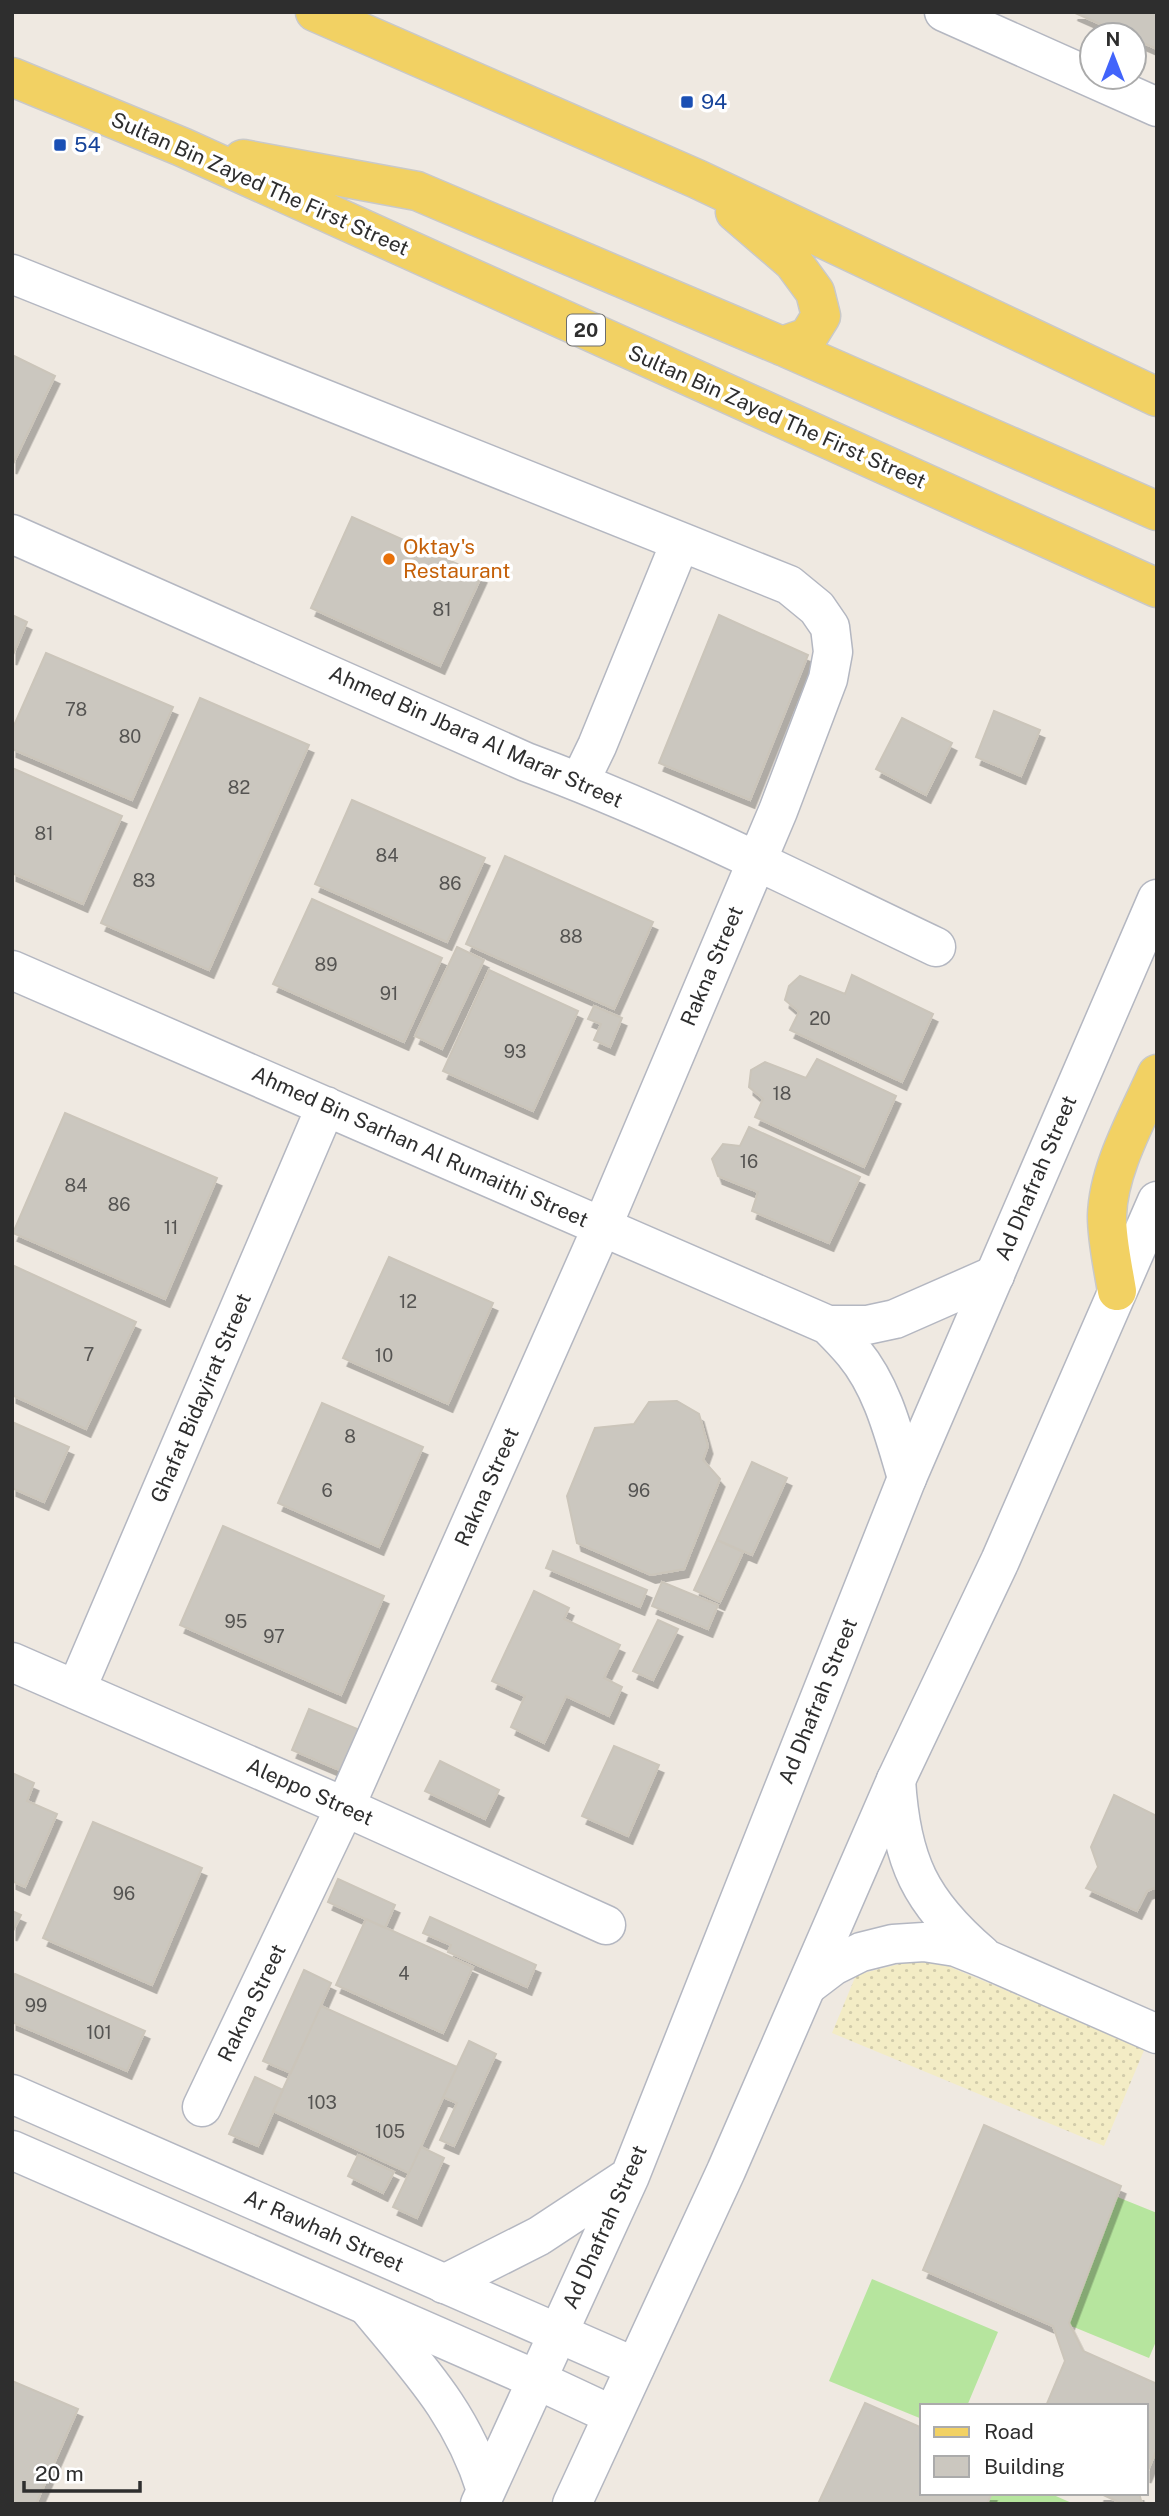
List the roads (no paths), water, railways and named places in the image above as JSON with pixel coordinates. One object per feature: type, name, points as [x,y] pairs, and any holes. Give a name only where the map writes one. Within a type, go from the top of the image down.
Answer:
[{"type":"main road","points":[[315,12],[697,179],[1151,393]]},
{"type":"main road","name":"Sultan Bin Zayed The First Street","points":[[12,77],[182,147],[1157,588]]},
{"type":"main road","points":[[182,147],[416,191],[782,346],[1157,511]]},
{"type":"main road","points":[[697,179],[793,262],[815,292],[821,316],[808,337],[782,346]]},
{"type":"main road","points":[[1116,571],[1157,615]]},
{"type":"main road","points":[[1117,1291],[1108,1235],[1108,1200],[1118,1166],[1157,1074]]},
{"type":"street","points":[[362,12],[424,43],[495,91]]},
{"type":"street","points":[[944,12],[1157,107]]},
{"type":"street","name":"Rakna Street","points":[[12,274],[789,586],[817,608],[830,627],[833,652],[828,679],[778,811],[602,1227],[345,1807],[202,2107]]},
{"type":"street","name":"Ahmed Bin Jbara Al Marar Street","points":[[12,534],[526,762],[580,781],[757,860],[936,947]]},
{"type":"street","points":[[580,781],[680,544]]},
{"type":"street","name":"Ad Dhafrah Street","points":[[483,2497],[630,2176],[907,1478],[1157,899]]},
{"type":"street","name":"Ahmed Bin Sarhan Al Rumaithi Street","points":[[12,970],[828,1325],[856,1354],[870,1377],[884,1405],[907,1478]]},
{"type":"street","name":"Ghafat Bidayirat Street","points":[[76,1690],[326,1106]]},
{"type":"street","points":[[572,2504],[808,1986],[896,1780],[1000,1561],[1157,1201]]},
{"type":"street","name":"Ahmed Bin Sarhan Al Rumaithi Street","points":[[828,1325],[867,1325],[895,1319],[995,1275]]},
{"type":"street","name":"Aleppo Street","points":[[12,1662],[345,1807],[606,1925]]},
{"type":"street","points":[[896,1780],[899,1821],[910,1861],[929,1899],[955,1931],[986,1959]]},
{"type":"street","points":[[808,1986],[833,1966],[861,1952],[893,1944],[924,1942],[956,1947],[1157,2034]]},
{"type":"street","name":"Ar Rawhah Street","points":[[12,2094],[635,2367]]},
{"type":"street","points":[[12,2151],[535,2379],[612,2416]]},
{"type":"street","points":[[444,2284],[539,2236],[630,2176]]},
{"type":"street","points":[[368,2307],[455,2418],[476,2458],[483,2497]]},
{"type":"place","name":"94","points":[[687,102]]},
{"type":"place","name":"54","points":[[60,145]]},
{"type":"place","name":"Oktay's Restaurant","points":[[389,559]]}]
